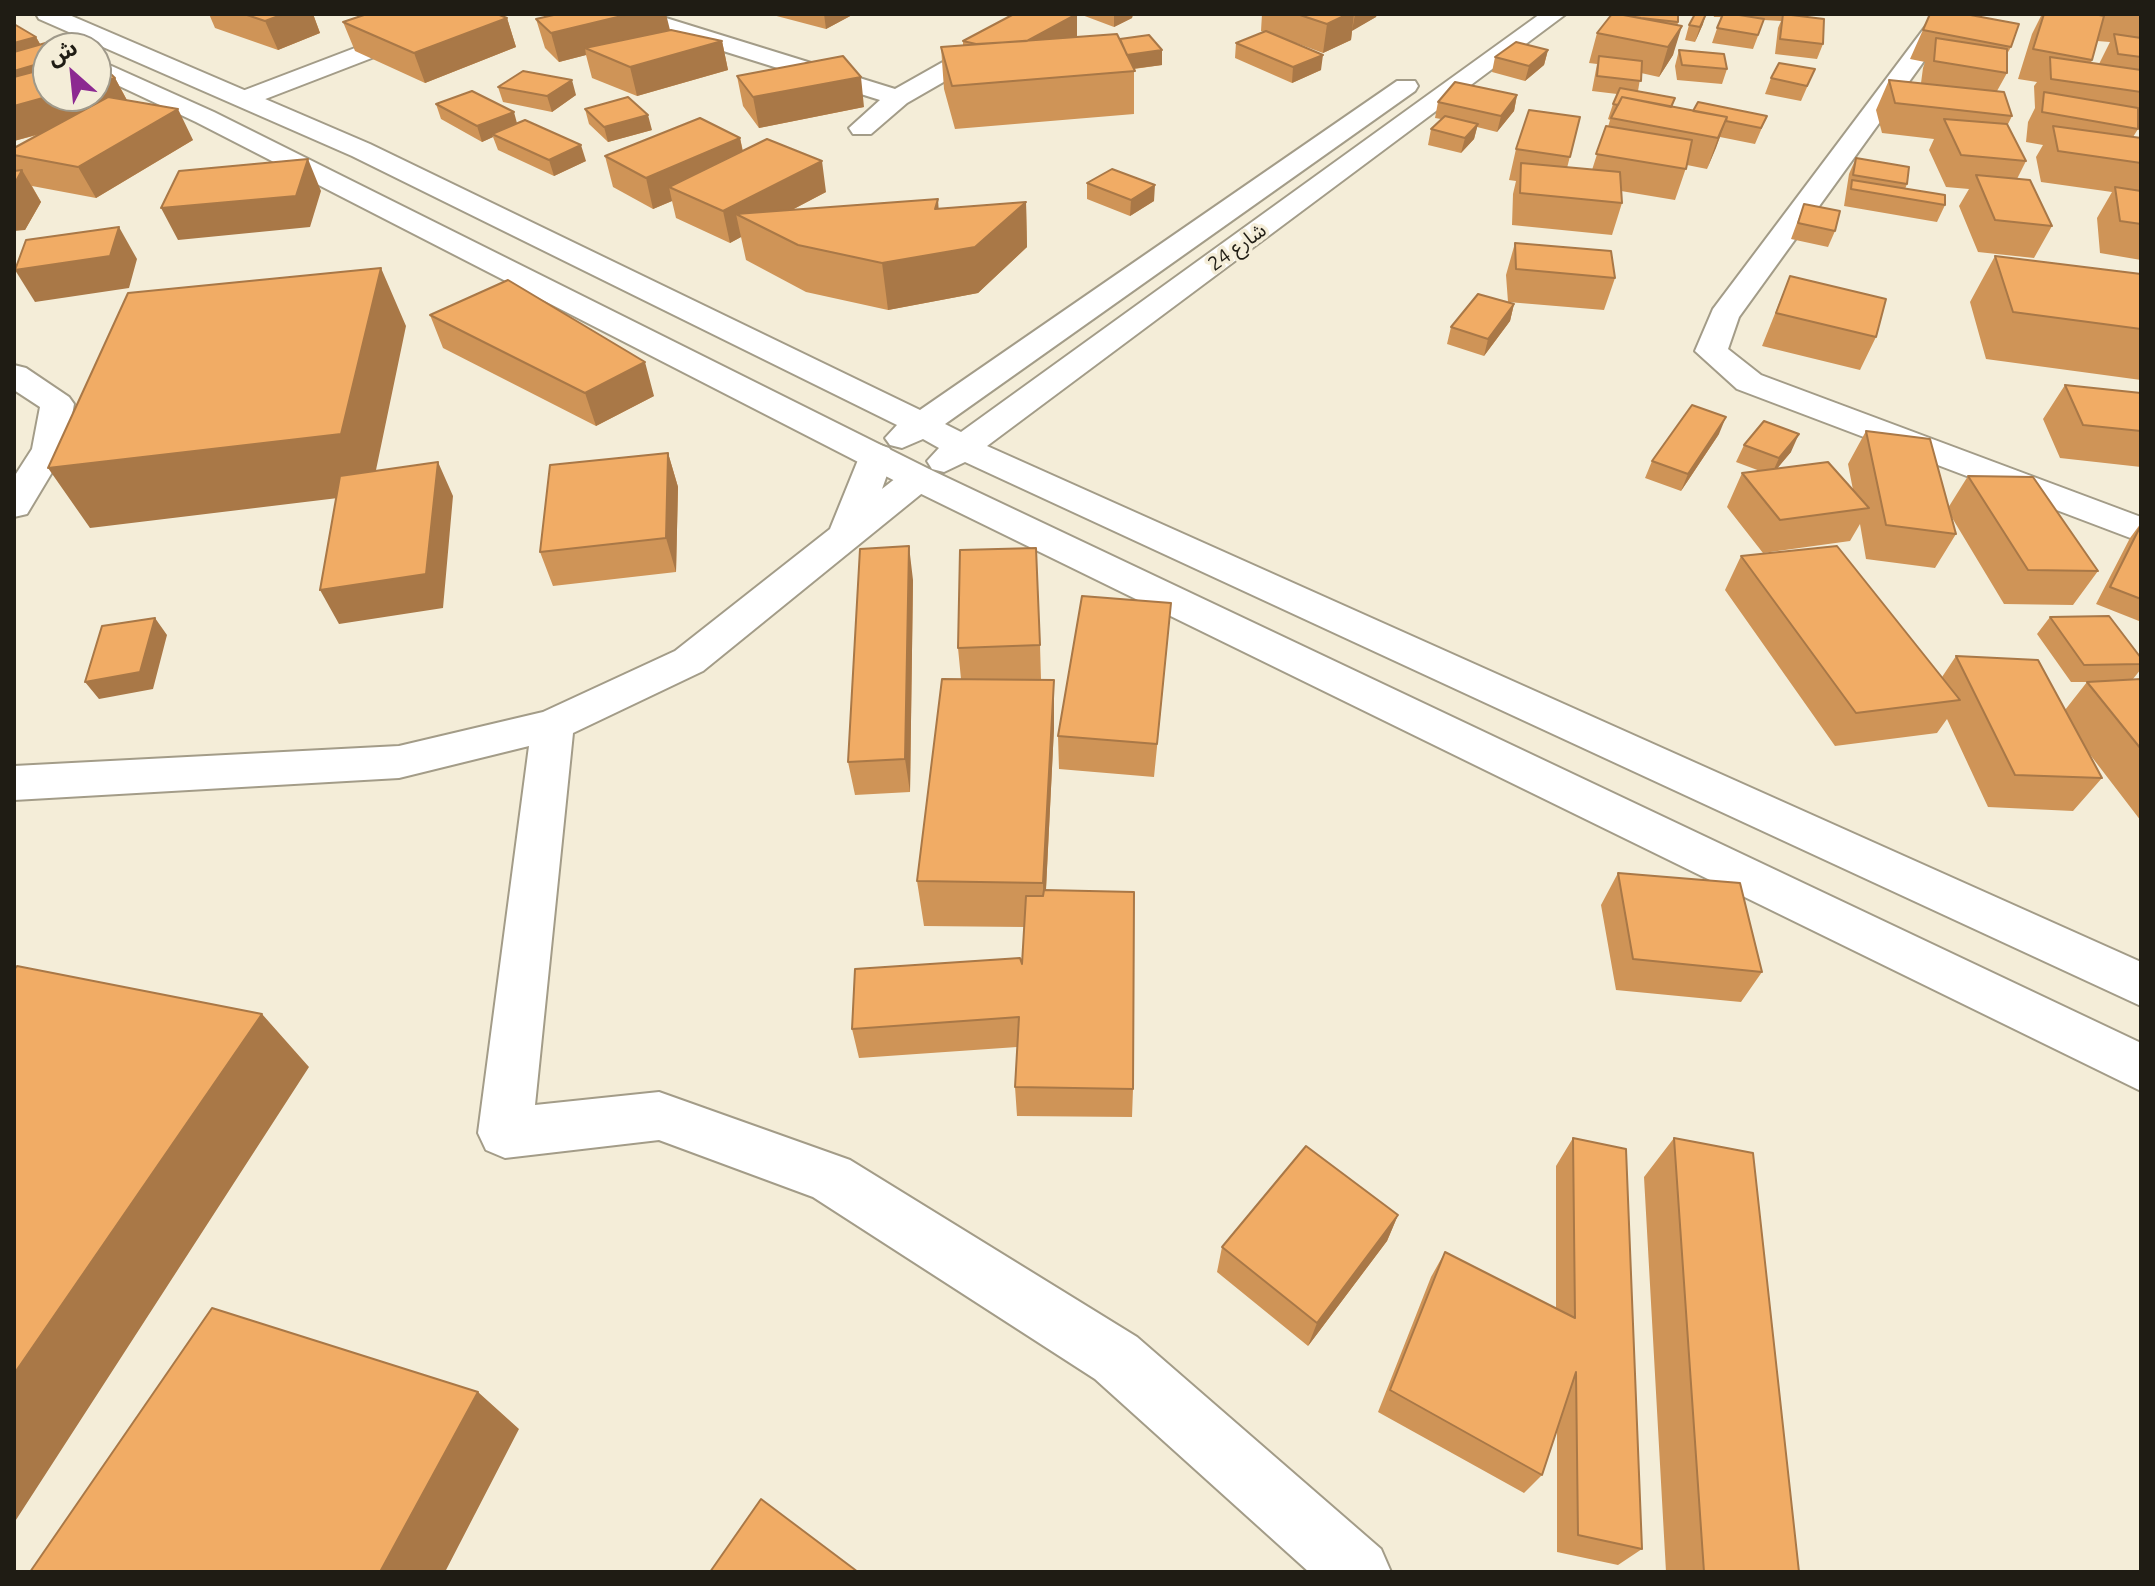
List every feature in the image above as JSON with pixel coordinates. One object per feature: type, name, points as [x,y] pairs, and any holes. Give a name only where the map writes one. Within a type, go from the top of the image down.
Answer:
[{"type":"street","points":[[47,14],[361,150],[921,424],[963,448],[2141,985]]},
{"type":"street","points":[[246,98],[465,14]]},
{"type":"street","points":[[629,14],[898,98]]},
{"type":"street","points":[[862,128],[898,98],[1045,14]]},
{"type":"street","points":[[1471,41],[1510,14]]},
{"type":"street","name":"شارع 24","points":[[14,783],[399,762],[553,725],[689,661],[918,478],[1555,14]]},
{"type":"street","points":[[1947,14],[1724,316],[1711,351],[1749,382],[2141,530]]},
{"type":"street","name":"شارع 24","points":[[877,455],[1432,69]]},
{"type":"street","points":[[112,73],[205,117],[918,478],[2141,1068]]},
{"type":"street","points":[[14,375],[57,404],[49,449],[14,506]]},
{"type":"street","points":[[847,534],[877,455]]},
{"type":"street","points":[[553,725],[505,1133],[659,1116],[831,1178],[1116,1358],[1358,1572]]},
{"type":"building","points":[[244,14],[284,14],[265,21]]},
{"type":"building","points":[[367,14],[497,14],[507,18],[414,53],[343,22]]},
{"type":"building","points":[[558,14],[630,14],[551,33],[536,19]]},
{"type":"building","points":[[1014,14],[1077,14],[1027,41],[976,44],[963,41]]},
{"type":"building","points":[[1297,14],[1348,14],[1327,24]]},
{"type":"building","points":[[1612,14],[1682,26],[1668,47],[1597,33]]},
{"type":"building","points":[[1618,14],[1678,14],[1678,22],[1641,18]]},
{"type":"building","points":[[1695,14],[1706,14],[1700,27],[1689,25]]},
{"type":"building","points":[[1723,14],[1764,19],[1758,35],[1717,28]]},
{"type":"building","points":[[1783,14],[1824,19],[1823,44],[1780,39]]},
{"type":"building","points":[[1930,14],[1965,14],[2019,24],[2011,47],[1923,30]]},
{"type":"building","points":[[2044,14],[2104,16],[2092,60],[2033,49]]},
{"type":"building","points":[[14,24],[32,35],[32,38],[14,43]]},
{"type":"building","points":[[671,30],[722,41],[630,67],[585,48]]},
{"type":"building","points":[[1266,31],[1323,55],[1293,67],[1236,43]]},
{"type":"building","points":[[1117,34],[1135,71],[952,86],[941,47]]},
{"type":"building","points":[[2114,34],[2141,38],[2141,57],[2118,54]]},
{"type":"building","points":[[1149,35],[1162,50],[1127,55],[1120,39]]},
{"type":"building","points":[[1936,38],[2007,49],[2007,73],[1934,61]]},
{"type":"building","points":[[1516,42],[1548,50],[1529,66],[1495,57]]},
{"type":"building","points":[[32,47],[32,66],[14,71],[14,52]]},
{"type":"building","points":[[1679,50],[1724,54],[1727,69],[1682,65]]},
{"type":"building","points":[[843,56],[861,77],[753,97],[737,76]]},
{"type":"building","points":[[1599,56],[1642,61],[1641,81],[1597,76]]},
{"type":"building","points":[[2050,57],[2141,70],[2141,92],[2051,79]]},
{"type":"building","points":[[1779,63],[1815,69],[1807,86],[1771,78]]},
{"type":"building","points":[[523,71],[572,80],[547,96],[498,87]]},
{"type":"building","points":[[32,72],[32,101],[14,106],[14,77]]},
{"type":"building","points":[[1889,80],[2004,92],[2012,116],[1895,103]]},
{"type":"building","points":[[1455,82],[1517,95],[1501,116],[1438,102]]},
{"type":"building","points":[[1620,88],[1675,98],[1671,107],[1622,97],[1618,105],[1613,104]]},
{"type":"building","points":[[472,91],[514,112],[477,126],[436,104]]},
{"type":"building","points":[[2044,92],[2138,108],[2138,129],[2042,112]]},
{"type":"building","points":[[628,97],[648,115],[604,127],[585,109]]},
{"type":"building","points":[[1622,97],[1727,117],[1718,138],[1611,118]]},
{"type":"building","points":[[112,98],[178,109],[78,167],[14,155],[14,148],[80,112],[112,112]]},
{"type":"building","points":[[1698,102],[1767,116],[1761,128],[1726,121],[1727,117],[1693,111]]},
{"type":"building","points":[[1529,110],[1580,117],[1570,157],[1516,149]]},
{"type":"building","points":[[1445,116],[1478,124],[1465,138],[1431,129]]},
{"type":"building","points":[[700,118],[740,138],[646,178],[605,156]]},
{"type":"building","points":[[1944,119],[2007,124],[2026,161],[1961,155]]},
{"type":"building","points":[[525,120],[581,145],[549,160],[492,134]]},
{"type":"building","points":[[1606,126],[1692,140],[1686,169],[1596,154]]},
{"type":"building","points":[[2053,126],[2141,138],[2141,163],[2058,151]]},
{"type":"building","points":[[767,139],[822,161],[723,211],[669,187]]},
{"type":"building","points":[[1856,158],[1909,167],[1907,184],[1853,175]]},
{"type":"building","points":[[308,159],[296,196],[161,208],[179,171]]},
{"type":"building","points":[[1521,163],[1620,172],[1622,203],[1520,193]]},
{"type":"building","points":[[1112,169],[1155,185],[1131,200],[1087,183]]},
{"type":"building","points":[[22,170],[14,185],[14,171]]},
{"type":"building","points":[[1976,175],[2030,180],[2052,226],[1995,220]]},
{"type":"building","points":[[1852,180],[1945,195],[1945,205],[1851,189]]},
{"type":"building","points":[[2115,187],[2141,191],[2141,224],[2120,221]]},
{"type":"building","points":[[938,199],[935,209],[1026,202],[975,247],[882,263],[798,245],[736,214]]},
{"type":"building","points":[[1804,204],[1840,211],[1835,231],[1798,223]]},
{"type":"building","points":[[119,227],[110,256],[15,270],[26,240]]},
{"type":"building","points":[[1515,243],[1611,251],[1615,278],[1516,269]]},
{"type":"building","points":[[1995,256],[2141,274],[2141,329],[2013,312]]},
{"type":"building","points":[[381,268],[341,434],[48,468],[128,293]]},
{"type":"building","points":[[1790,276],[1886,299],[1876,337],[1776,313]]},
{"type":"building","points":[[508,280],[645,362],[585,393],[430,315]]},
{"type":"building","points":[[1478,294],[1514,304],[1488,339],[1451,327]]},
{"type":"building","points":[[2065,385],[2141,393],[2141,431],[2083,425]]},
{"type":"building","points":[[1692,405],[1726,417],[1688,474],[1652,461]]},
{"type":"building","points":[[1764,421],[1799,434],[1779,458],[1744,445]]},
{"type":"building","points":[[1866,431],[1930,439],[1956,534],[1886,525]]},
{"type":"building","points":[[668,453],[666,538],[540,552],[550,465]]},
{"type":"building","points":[[438,462],[426,574],[320,590],[340,476]]},
{"type":"building","points":[[1828,462],[1869,508],[1780,520],[1742,473]]},
{"type":"building","points":[[1968,476],[2033,477],[2098,571],[2028,570]]},
{"type":"building","points":[[2141,525],[2141,599],[2110,587]]},
{"type":"building","points":[[909,546],[905,759],[848,762],[860,549]]},
{"type":"building","points":[[1837,546],[1960,700],[1856,713],[1741,556]]},
{"type":"building","points":[[1036,548],[1040,645],[958,648],[960,550]]},
{"type":"building","points":[[1082,596],[1171,603],[1157,744],[1058,736]]},
{"type":"building","points":[[2109,616],[2141,658],[2141,664],[2084,665],[2050,617]]},
{"type":"building","points":[[155,618],[140,672],[85,682],[102,626]]},
{"type":"building","points":[[1956,656],[2038,660],[2102,778],[2015,775]]},
{"type":"building","points":[[942,679],[1054,680],[1043,883],[917,881]]},
{"type":"building","points":[[2141,679],[2141,749],[2087,682]]},
{"type":"building","points":[[1618,873],[1740,883],[1762,972],[1633,959]]},
{"type":"building","points":[[1044,890],[1134,892],[1133,1089],[1015,1087],[1019,1017],[852,1029],[855,969],[1020,958],[1022,964],[1026,896],[1043,896]]},
{"type":"building","points":[[17,966],[262,1014],[14,1374],[14,970]]},
{"type":"building","points":[[1573,1138],[1626,1149],[1642,1549],[1578,1535],[1576,1372],[1542,1475],[1390,1390],[1445,1252],[1575,1318]]},
{"type":"building","points":[[1674,1138],[1753,1153],[1799,1572],[1704,1572]]},
{"type":"building","points":[[1306,1146],[1398,1215],[1317,1323],[1222,1247]]},
{"type":"building","points":[[212,1308],[478,1392],[380,1572],[30,1572]]},
{"type":"building","points":[[761,1499],[858,1572],[710,1572]]}]
